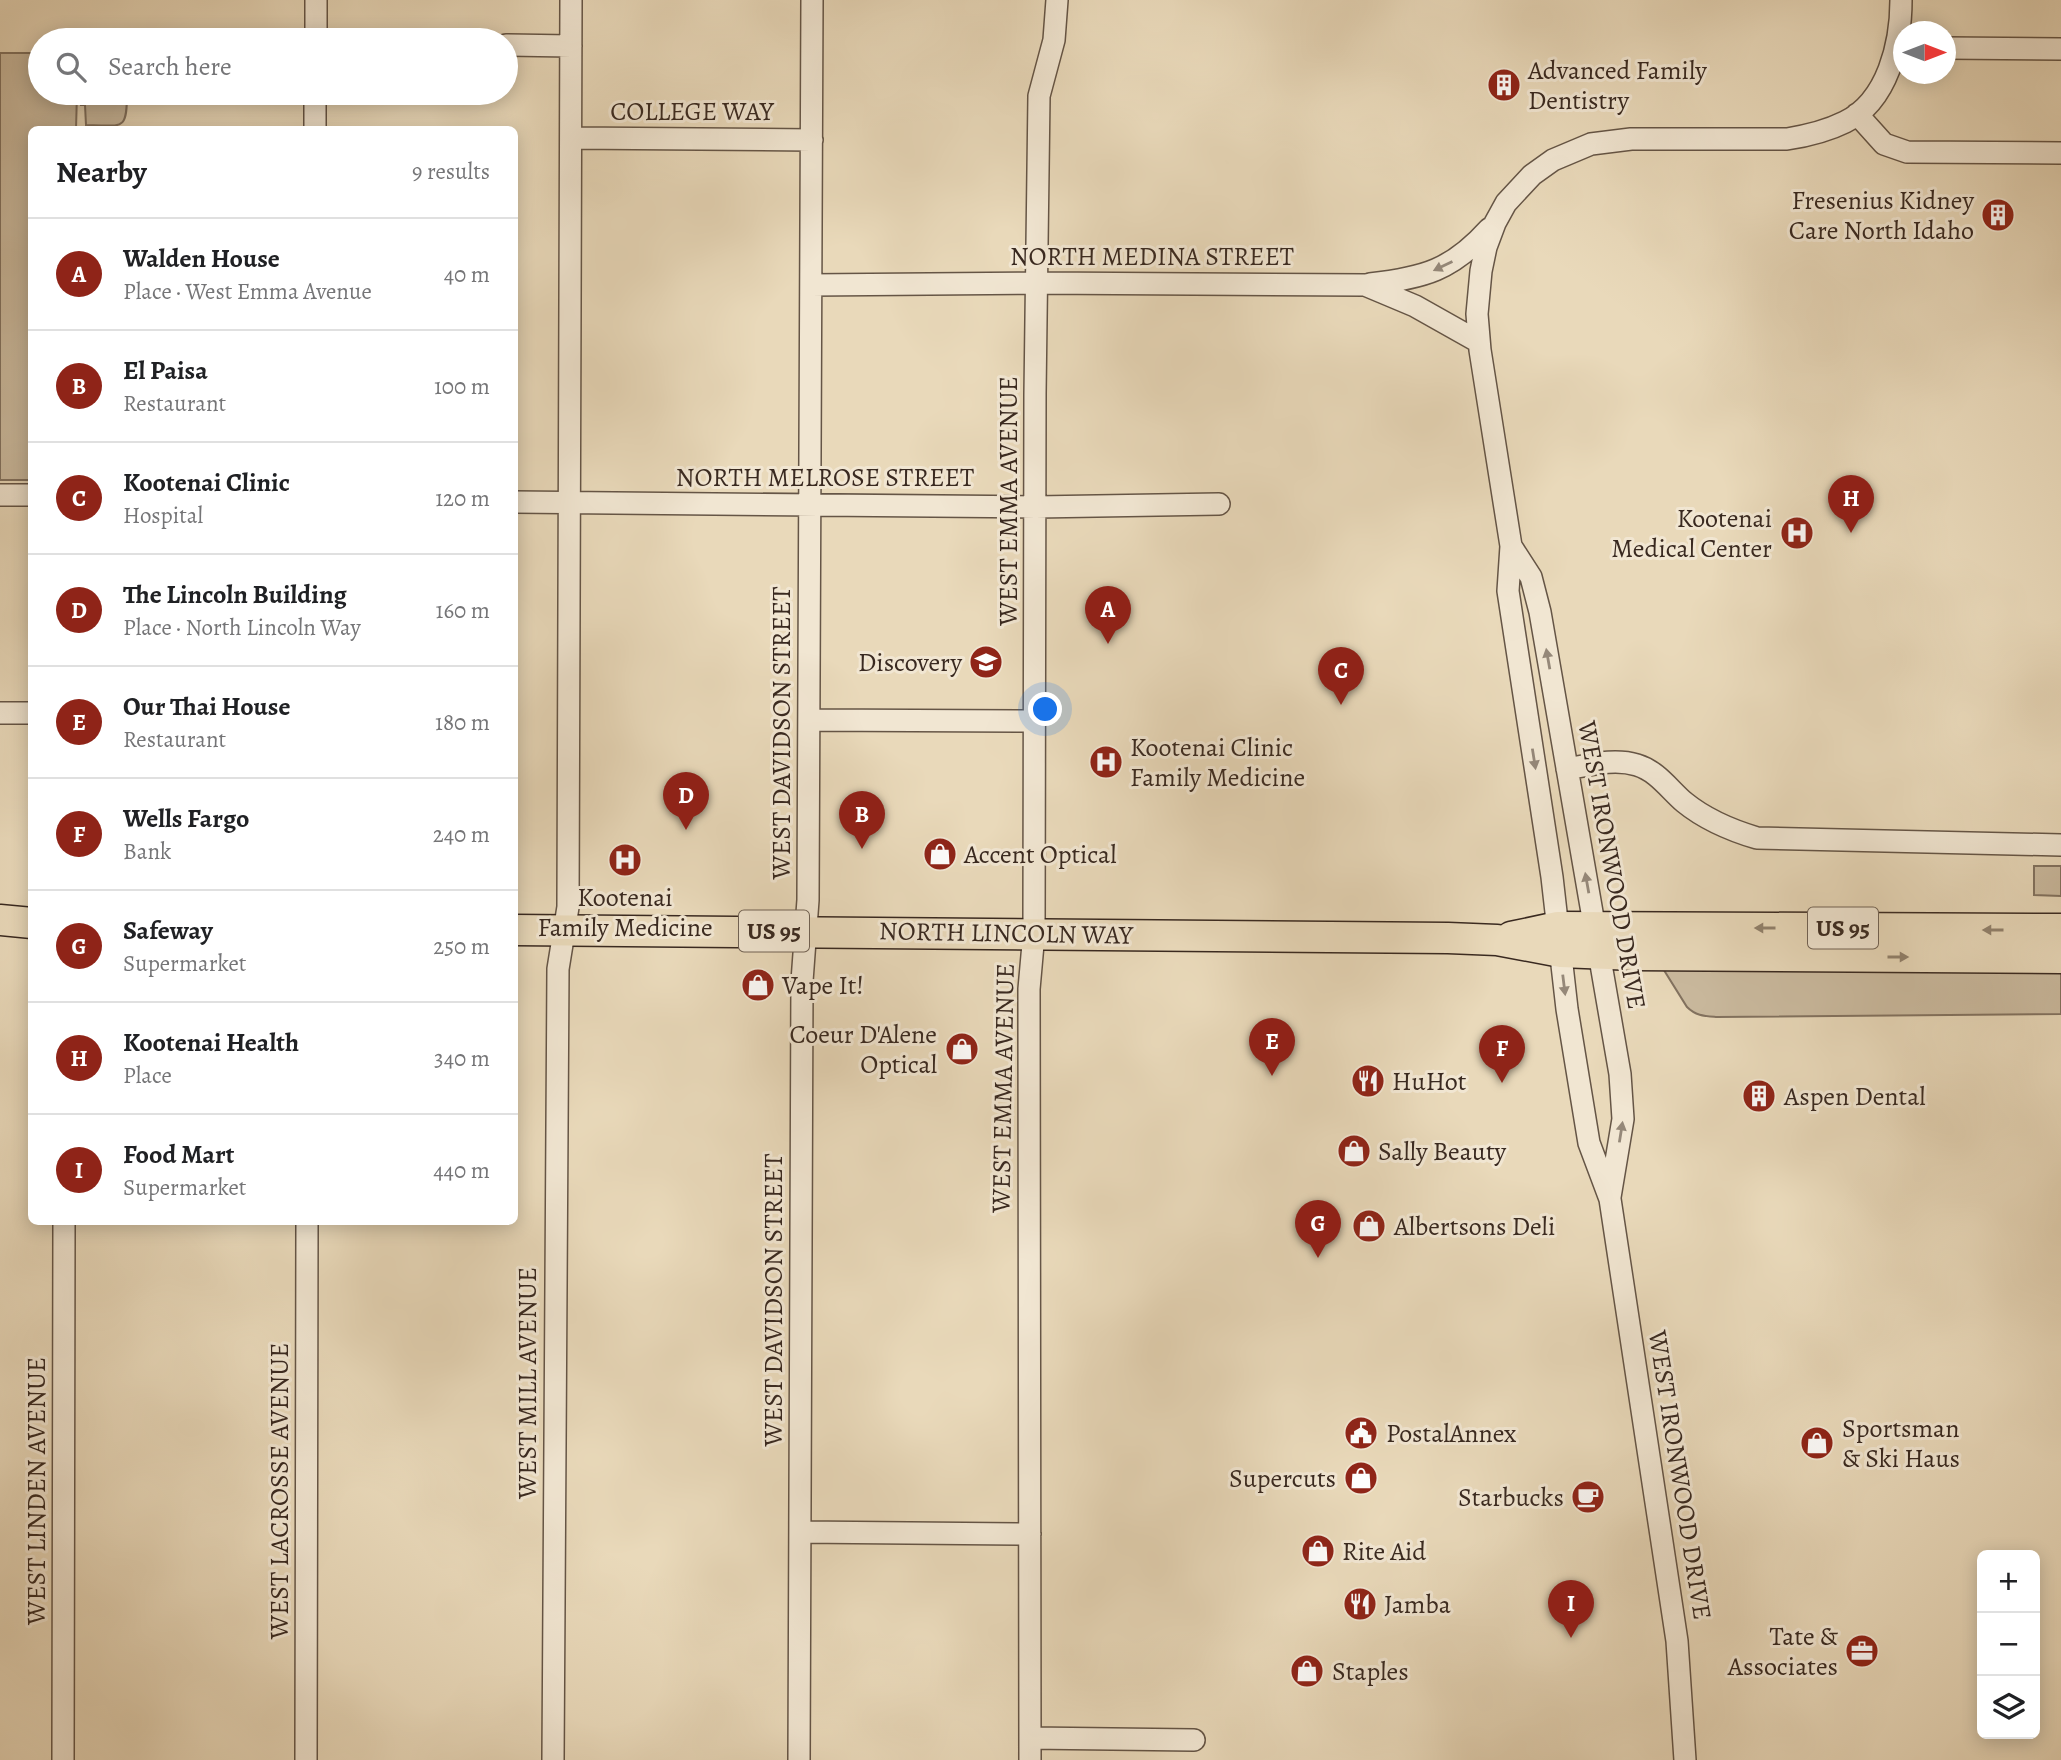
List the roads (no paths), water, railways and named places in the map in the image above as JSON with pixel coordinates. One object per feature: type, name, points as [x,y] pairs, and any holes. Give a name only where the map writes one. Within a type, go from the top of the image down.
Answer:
[{"type":"highway","points":[[0,920],[28,923]]},
{"type":"highway","name":"US 95","points":[[1596,940],[2061,929]]},
{"type":"highway","name":"NORTH LINCOLN WAY","points":[[518,930],[1559,939]]},
{"type":"highway","name":"US 95","points":[[1559,939],[2061,958]]},
{"type":"street","points":[[316,0],[316,28]]},
{"type":"street","name":"WEST MILL AVENUE","points":[[553,1760],[558,969],[568,908],[571,0]]},
{"type":"street","name":"WEST DAVIDSON STREET","points":[[799,1760],[802,994],[808,900],[812,0]]},
{"type":"street","name":"WEST EMMA AVENUE","points":[[1030,1760],[1029,989],[1034,933],[1035,394],[1039,96],[1054,40],[1057,0]]},
{"type":"street","name":"WEST IRONWOOD DRIVE","points":[[1901,0],[1901,21]]},
{"type":"street","points":[[518,45],[571,46]]},
{"type":"street","points":[[1956,48],[2061,49]]},
{"type":"street","name":"WEST IRONWOOD DRIVE","points":[[1685,1760],[1677,1641],[1610,1199],[1589,1143],[1567,1009],[1552,877],[1508,590],[1511,546],[1479,342],[1479,282],[1486,247],[1506,203],[1532,175],[1553,160],[1591,144],[1610,140],[1787,139],[1804,136],[1845,122],[1857,114],[1875,95],[1893,62]]},
{"type":"street","points":[[315,105],[315,126]]},
{"type":"street","points":[[1857,114],[1884,144],[1907,152],[2061,153]]},
{"type":"street","name":"COLLEGE WAY","points":[[571,138],[812,140]]},
{"type":"street","points":[[1365,285],[1409,279],[1446,266],[1466,253],[1495,223]]},
{"type":"street","name":"NORTH MEDINA STREET","points":[[811,285],[1365,285],[1415,306],[1479,342]]},
{"type":"street","points":[[0,495],[28,495]]},
{"type":"street","name":"NORTH MELROSE STREET","points":[[518,502],[1036,507],[1219,504]]},
{"type":"street","name":"WEST IRONWOOD DRIVE","points":[[1511,546],[1531,577],[1540,612],[1620,1074],[1623,1119],[1610,1199]]},
{"type":"street","points":[[0,713],[28,713]]},
{"type":"street","points":[[809,720],[1035,721]]},
{"type":"street","points":[[1567,769],[1620,762],[1640,766],[1665,781],[1684,802],[1708,818],[1728,829],[1757,838],[2061,845]]},
{"type":"street","name":"WEST LINDEN AVENUE","points":[[63,1760],[64,1225]]},
{"type":"street","name":"WEST LACROSSE AVENUE","points":[[306,1760],[307,1225]]},
{"type":"street","points":[[800,1532],[1030,1534]]},
{"type":"street","points":[[1030,1738],[1194,1740]]},
{"type":"place","name":"Advanced Family Dentistry","points":[[1504,85]]},
{"type":"place","name":"Fresenius Kidney Care North Idaho","points":[[1998,215]]},
{"type":"place","name":"Kootenai Medical Center","points":[[1797,533]]},
{"type":"place","name":"Kootenai Health","points":[[1851,533]]},
{"type":"place","name":"Walden House","points":[[1108,644]]},
{"type":"place","name":"Discovery","points":[[986,662]]},
{"type":"place","name":"Kootenai Clinic","points":[[1341,705]]},
{"type":"place","name":"Kootenai Clinic Family Medicine","points":[[1106,762]]},
{"type":"place","name":"The Lincoln Building","points":[[686,830]]},
{"type":"place","name":"El Paisa","points":[[862,849]]},
{"type":"place","name":"Accent Optical","points":[[940,854]]},
{"type":"place","name":"Kootenai Family Medicine","points":[[625,860]]},
{"type":"place","name":"Vape It!","points":[[758,985]]},
{"type":"place","name":"Coeur D'Alene Optical","points":[[962,1049]]},
{"type":"place","name":"Our Thai House","points":[[1272,1076]]},
{"type":"place","name":"HuHot","points":[[1368,1081]]},
{"type":"place","name":"Wells Fargo","points":[[1502,1083]]},
{"type":"place","name":"Aspen Dental","points":[[1759,1096]]},
{"type":"place","name":"Sally Beauty","points":[[1354,1151]]},
{"type":"place","name":"Albertsons Deli","points":[[1369,1226]]},
{"type":"place","name":"Safeway","points":[[1318,1258]]},
{"type":"place","name":"PostalAnnex","points":[[1361,1433]]},
{"type":"place","name":"Sportsman & Ski Haus","points":[[1817,1443]]},
{"type":"place","name":"Supercuts","points":[[1361,1478]]},
{"type":"place","name":"Starbucks","points":[[1588,1497]]},
{"type":"place","name":"Rite Aid","points":[[1318,1551]]},
{"type":"place","name":"Jamba","points":[[1360,1604]]},
{"type":"place","name":"Food Mart","points":[[1571,1638]]},
{"type":"place","name":"Tate & Associates","points":[[1862,1651]]},
{"type":"place","name":"Staples","points":[[1307,1671]]}]
